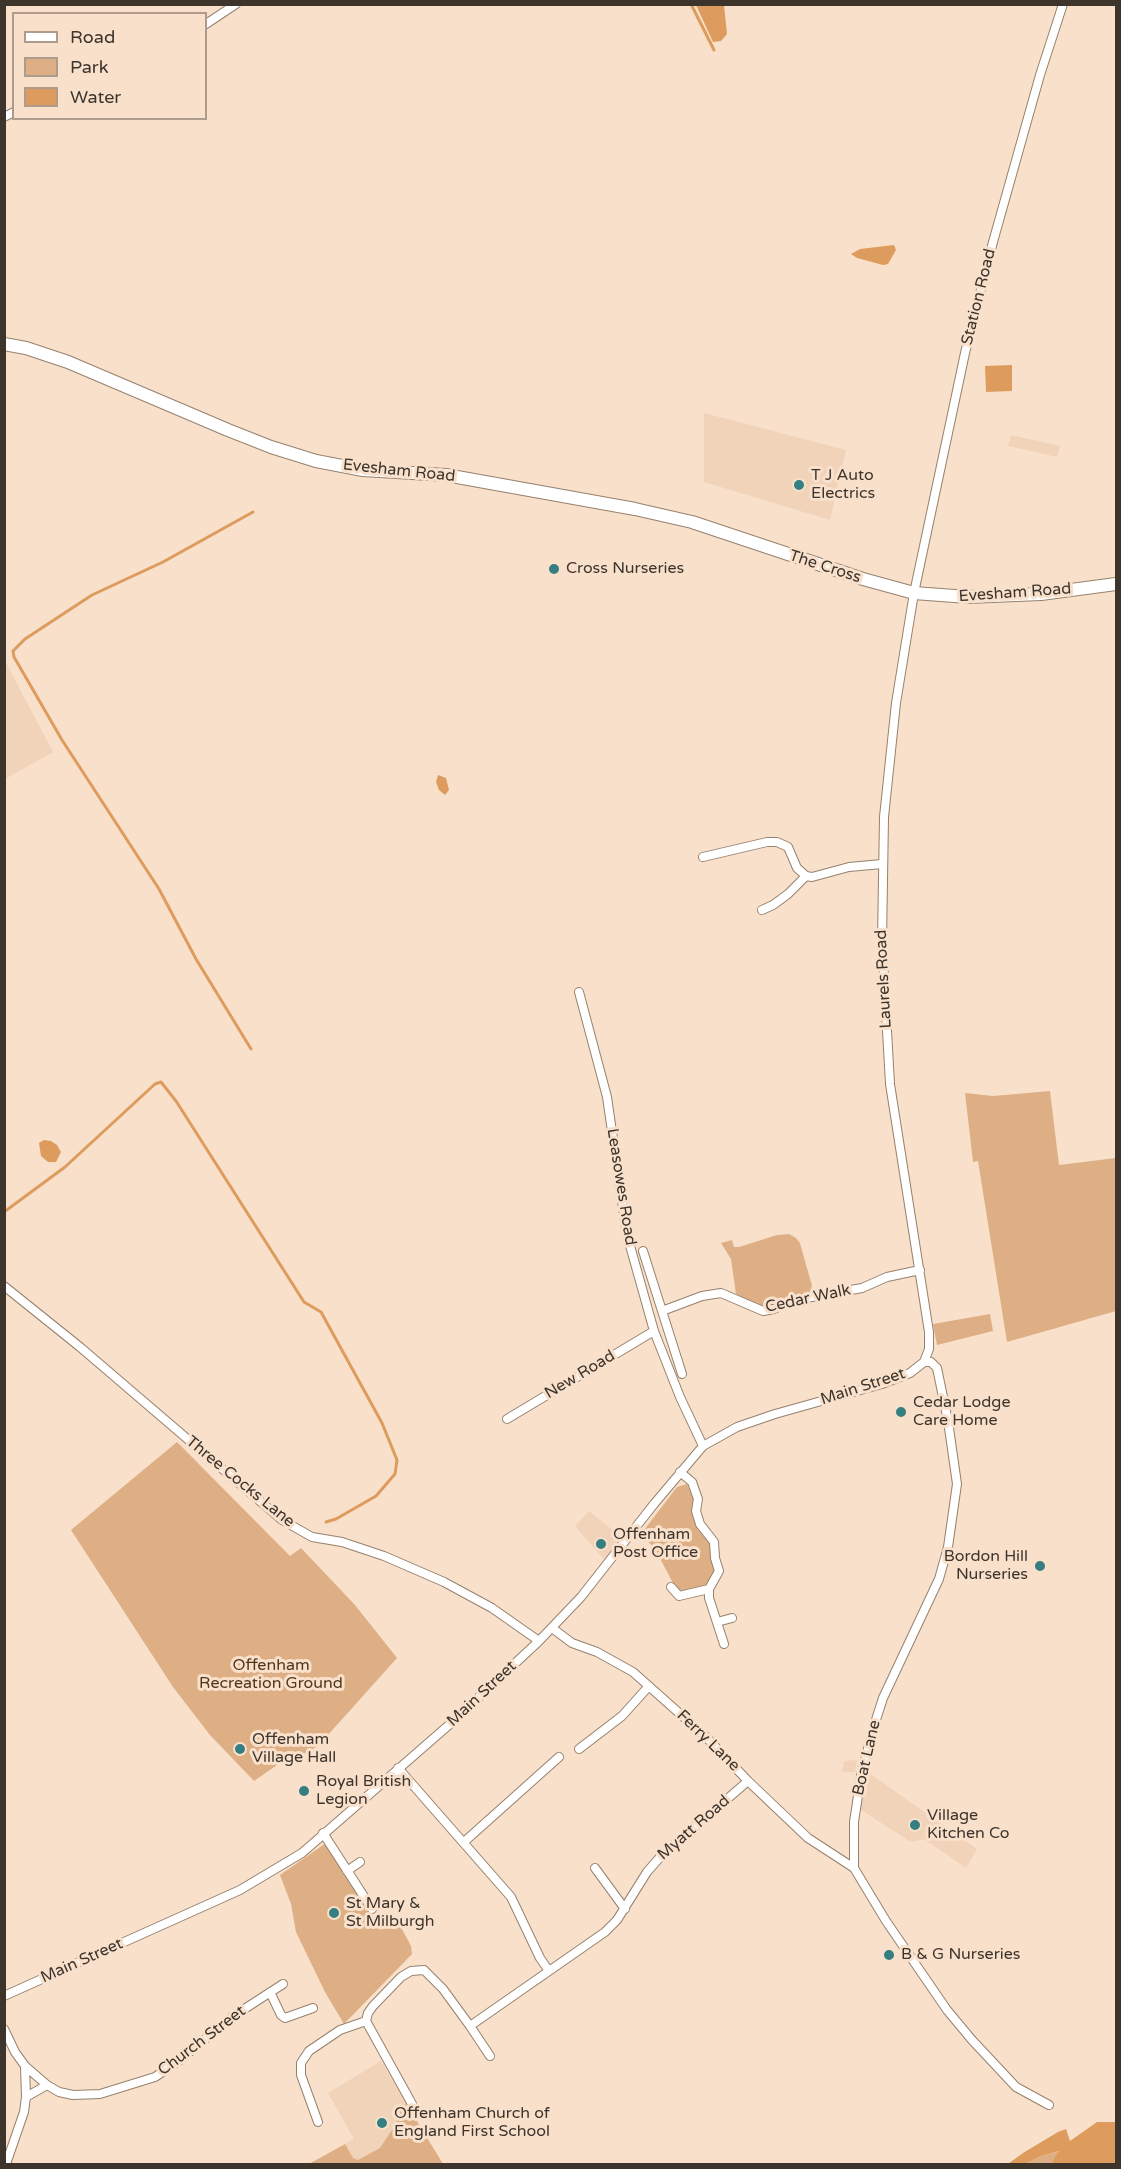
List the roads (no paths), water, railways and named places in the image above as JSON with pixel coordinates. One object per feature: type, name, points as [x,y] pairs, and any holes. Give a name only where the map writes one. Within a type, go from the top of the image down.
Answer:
[{"type":"main road","name":"Evesham Road","points":[[4,344],[26,348],[68,362],[271,447],[316,460],[363,470],[446,475],[635,509],[692,522],[737,538]]},
{"type":"main road","name":"The Cross","points":[[737,538],[914,593]]},
{"type":"main road","name":"Evesham Road","points":[[914,593],[951,597],[1020,595],[1116,584]]},
{"type":"street","points":[[207,23],[236,4]]},
{"type":"street","name":"Station Road","points":[[914,593],[965,352],[1040,75],[1063,4]]},
{"type":"street","name":"Laurels Road","points":[[914,593],[896,703],[884,817],[882,942],[890,1084],[929,1332],[929,1349],[924,1362]]},
{"type":"street","points":[[703,857],[767,842],[777,842],[788,847],[797,868],[806,876],[849,867],[882,864]]},
{"type":"street","points":[[762,910],[781,900],[806,876]]},
{"type":"street","name":"Leasowes Road","points":[[579,992],[607,1097],[627,1235],[654,1331],[680,1397],[703,1446]]},
{"type":"street","points":[[643,1251],[682,1374]]},
{"type":"street","name":"Cedar Walk","points":[[662,1311],[702,1296],[721,1293],[763,1311],[795,1300],[862,1288],[887,1277],[920,1270]]},
{"type":"street","name":"Three Cocks Lane","points":[[4,1286],[80,1347],[282,1520],[312,1537],[342,1542],[384,1556],[444,1582],[492,1608],[540,1641]]},
{"type":"street","name":"New Road","points":[[507,1419],[654,1331]]},
{"type":"street","name":"Main Street","points":[[4,1996],[258,1881],[302,1853],[450,1724],[540,1641],[581,1596],[703,1446],[737,1427],[882,1384],[910,1373],[924,1362]]},
{"type":"street","name":"Boat Lane","points":[[854,1868],[854,1822],[861,1776],[873,1729],[895,1672],[939,1579],[948,1547],[957,1484],[948,1421],[937,1368],[931,1362],[924,1362]]},
{"type":"street","points":[[680,1472],[692,1482],[698,1499],[696,1511],[700,1524],[714,1542],[718,1571],[709,1589],[709,1598],[724,1644]]},
{"type":"street","points":[[670,1587],[679,1596]]},
{"type":"street","points":[[679,1596],[709,1589]]},
{"type":"street","points":[[678,1606],[679,1596]]},
{"type":"street","points":[[717,1622],[732,1618]]},
{"type":"street","name":"Ferry Lane","points":[[552,1628],[572,1643],[618,1663],[650,1686],[706,1737],[808,1838],[854,1868]]},
{"type":"street","points":[[579,1749],[622,1716],[650,1686]]},
{"type":"street","points":[[464,1842],[559,1757]]},
{"type":"street","points":[[398,1768],[500,1882],[518,1907],[540,1958],[549,1971]]},
{"type":"street","name":"Myatt Road","points":[[470,2026],[605,1932],[617,1920],[647,1872],[661,1856],[748,1781]]},
{"type":"street","points":[[323,1833],[372,1909]]},
{"type":"street","points":[[347,1871],[360,1862]]},
{"type":"street","points":[[595,1868],[625,1909]]},
{"type":"street","points":[[854,1868],[892,1930],[947,2010],[1016,2087],[1049,2105]]},
{"type":"street","points":[[412,2104],[366,2021],[373,2006],[401,1977],[417,1970],[423,1970],[434,1978],[490,2056]]},
{"type":"street","name":"Church Street","points":[[4,2029],[25,2066],[47,2085],[59,2092],[100,2094],[155,2077],[180,2060],[232,2017],[283,1984]]},
{"type":"street","points":[[270,1992],[281,2015],[285,2018],[312,2008]]},
{"type":"street","points":[[318,2121],[302,2075],[301,2063],[309,2051],[340,2030],[366,2021]]},
{"type":"street","points":[[6,2164],[24,2112],[25,2066]]},
{"type":"street","points":[[26,2097],[47,2085]]},
{"type":"water","points":[[696,5],[724,5],[727,34],[721,41],[713,42]]},
{"type":"water","points":[[894,245],[896,250],[888,264],[883,265],[857,258],[851,254],[860,249]]},
{"type":"water","points":[[1012,365],[1012,391],[986,392],[985,366]]},
{"type":"water","points":[[438,775],[446,778],[449,790],[445,795],[439,790],[436,782]]},
{"type":"water","points":[[44,1140],[57,1145],[61,1152],[56,1162],[48,1162],[41,1156],[39,1143]]},
{"type":"water","points":[[1097,2122],[1116,2122],[1116,2164],[1051,2164],[1059,2151],[1025,2164],[1008,2164],[1058,2132],[1066,2129],[1070,2141]]},
{"type":"waterway","points":[[691,4],[714,50]]},
{"type":"waterway","points":[[251,1049],[196,959],[159,889],[62,740],[14,657],[13,651],[25,639],[92,595],[163,562],[253,512]]},
{"type":"waterway","points":[[4,1212],[65,1167],[155,1084],[161,1082],[176,1101],[304,1302],[321,1312],[382,1423],[397,1460],[395,1474],[376,1496],[336,1519],[326,1522]]},
{"type":"place","name":"T J Auto Electrics","points":[[799,485]]},
{"type":"place","name":"Cross Nurseries","points":[[554,569]]},
{"type":"place","name":"Cedar Lodge Care Home","points":[[901,1412]]},
{"type":"place","name":"Offenham Post Office","points":[[601,1544]]},
{"type":"place","name":"Bordon Hill Nurseries","points":[[1040,1566]]},
{"type":"place","name":"Offenham Village Hall","points":[[240,1749]]},
{"type":"place","name":"Royal British Legion","points":[[304,1791]]},
{"type":"place","name":"Village Kitchen Co","points":[[915,1825]]},
{"type":"place","name":"St Mary & St Milburgh","points":[[334,1913]]},
{"type":"place","name":"B & G Nurseries","points":[[889,1955]]},
{"type":"place","name":"Offenham Church of England First School","points":[[382,2123]]},
{"type":"park label","name":"Offenham Recreation Ground","points":[[271,1675]]}]
